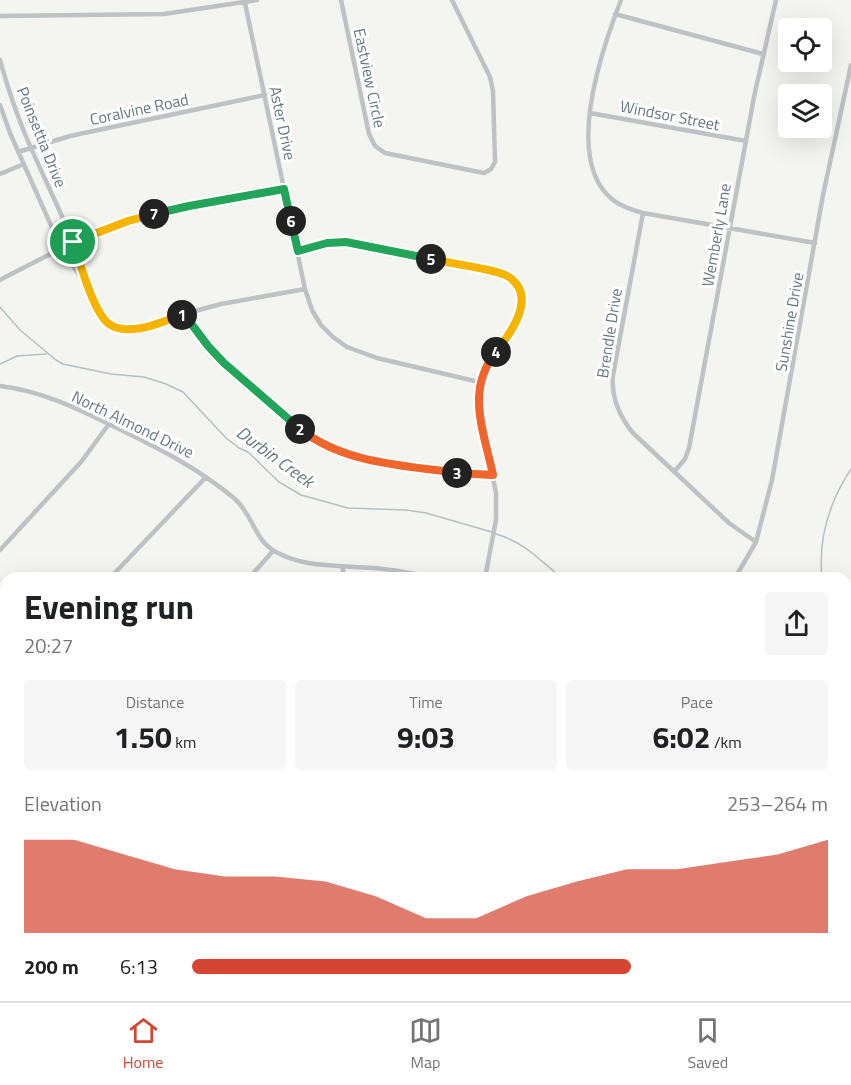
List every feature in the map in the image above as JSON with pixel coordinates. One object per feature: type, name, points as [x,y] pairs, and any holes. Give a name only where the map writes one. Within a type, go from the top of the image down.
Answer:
[{"type":"street","points":[[0,16],[164,14],[223,3],[245,3],[257,0]]},
{"type":"street","name":"Eastview Circle","points":[[341,0],[369,134],[375,146],[385,153],[484,173],[491,170],[495,162],[492,83],[488,70],[452,0]]},
{"type":"street","points":[[621,0],[596,72],[590,113],[591,154],[593,168],[600,184],[615,201],[643,213],[815,243]]},
{"type":"street","name":"Wemberly Lane","points":[[674,472],[685,459],[689,448],[746,141],[776,0]]},
{"type":"street","name":"Aster Drive","points":[[245,3],[305,289],[312,310],[321,325],[333,338],[346,347],[377,358],[479,382]]},
{"type":"street","points":[[615,15],[763,54]]},
{"type":"street","name":"Poinsettia Drive","points":[[0,60],[19,119],[73,242],[89,290]]},
{"type":"street","name":"Sunshine Drive","points":[[738,572],[756,542],[776,467],[825,186],[851,65]]},
{"type":"street","name":"Coralvine Road","points":[[18,152],[70,136],[265,95]]},
{"type":"street","name":"Poinsettia Drive","points":[[0,105],[18,152],[61,248],[89,290],[104,319],[118,328],[137,329],[221,304],[305,289]]},
{"type":"street","name":"Windsor Street","points":[[590,113],[746,141]]},
{"type":"street","points":[[0,174],[24,164]]},
{"type":"street","points":[[0,279],[73,242],[139,218],[189,206],[284,189]]},
{"type":"street","name":"Brendle Drive","points":[[643,213],[613,375],[612,390],[615,401],[628,426],[729,523],[756,542]]},
{"type":"street","points":[[298,251],[327,243],[352,243],[496,273],[512,280],[520,295],[520,311],[517,321],[487,364],[479,382],[479,408],[493,475],[496,506],[495,528],[486,572]]},
{"type":"street","points":[[184,314],[224,363],[300,430],[325,446],[354,457],[383,463],[493,475]]},
{"type":"street","name":"North Almond Drive","points":[[0,386],[44,395],[174,456],[206,477],[242,506],[256,534],[273,551],[305,564],[405,572]]},
{"type":"street","points":[[0,550],[81,462],[109,424]]},
{"type":"street","points":[[116,572],[206,477]]},
{"type":"street","points":[[254,572],[273,551]]},
{"type":"street","points":[[343,566],[344,572]]},
{"type":"waterway","name":"Durbin Creek","points":[[0,307],[20,330],[63,364],[111,374],[144,377],[183,392],[226,438],[248,452],[279,482],[301,495],[348,508],[426,513],[492,532]]},
{"type":"waterway","points":[[0,364],[17,356],[46,354]]},
{"type":"waterway","points":[[822,572],[822,549],[827,521],[837,494],[851,469]]},
{"type":"waterway","name":"Durbin Creek","points":[[496,534],[524,547],[555,572]]},
{"type":"route","points":[[284,189],[298,251],[327,243],[352,243],[508,276],[520,295],[520,311],[512,331],[483,371],[478,394],[493,475],[383,463],[354,457],[325,446],[300,430],[224,363],[202,339],[184,314],[130,330],[108,324],[100,314],[91,293],[73,242],[139,218],[189,206],[284,189]]}]
